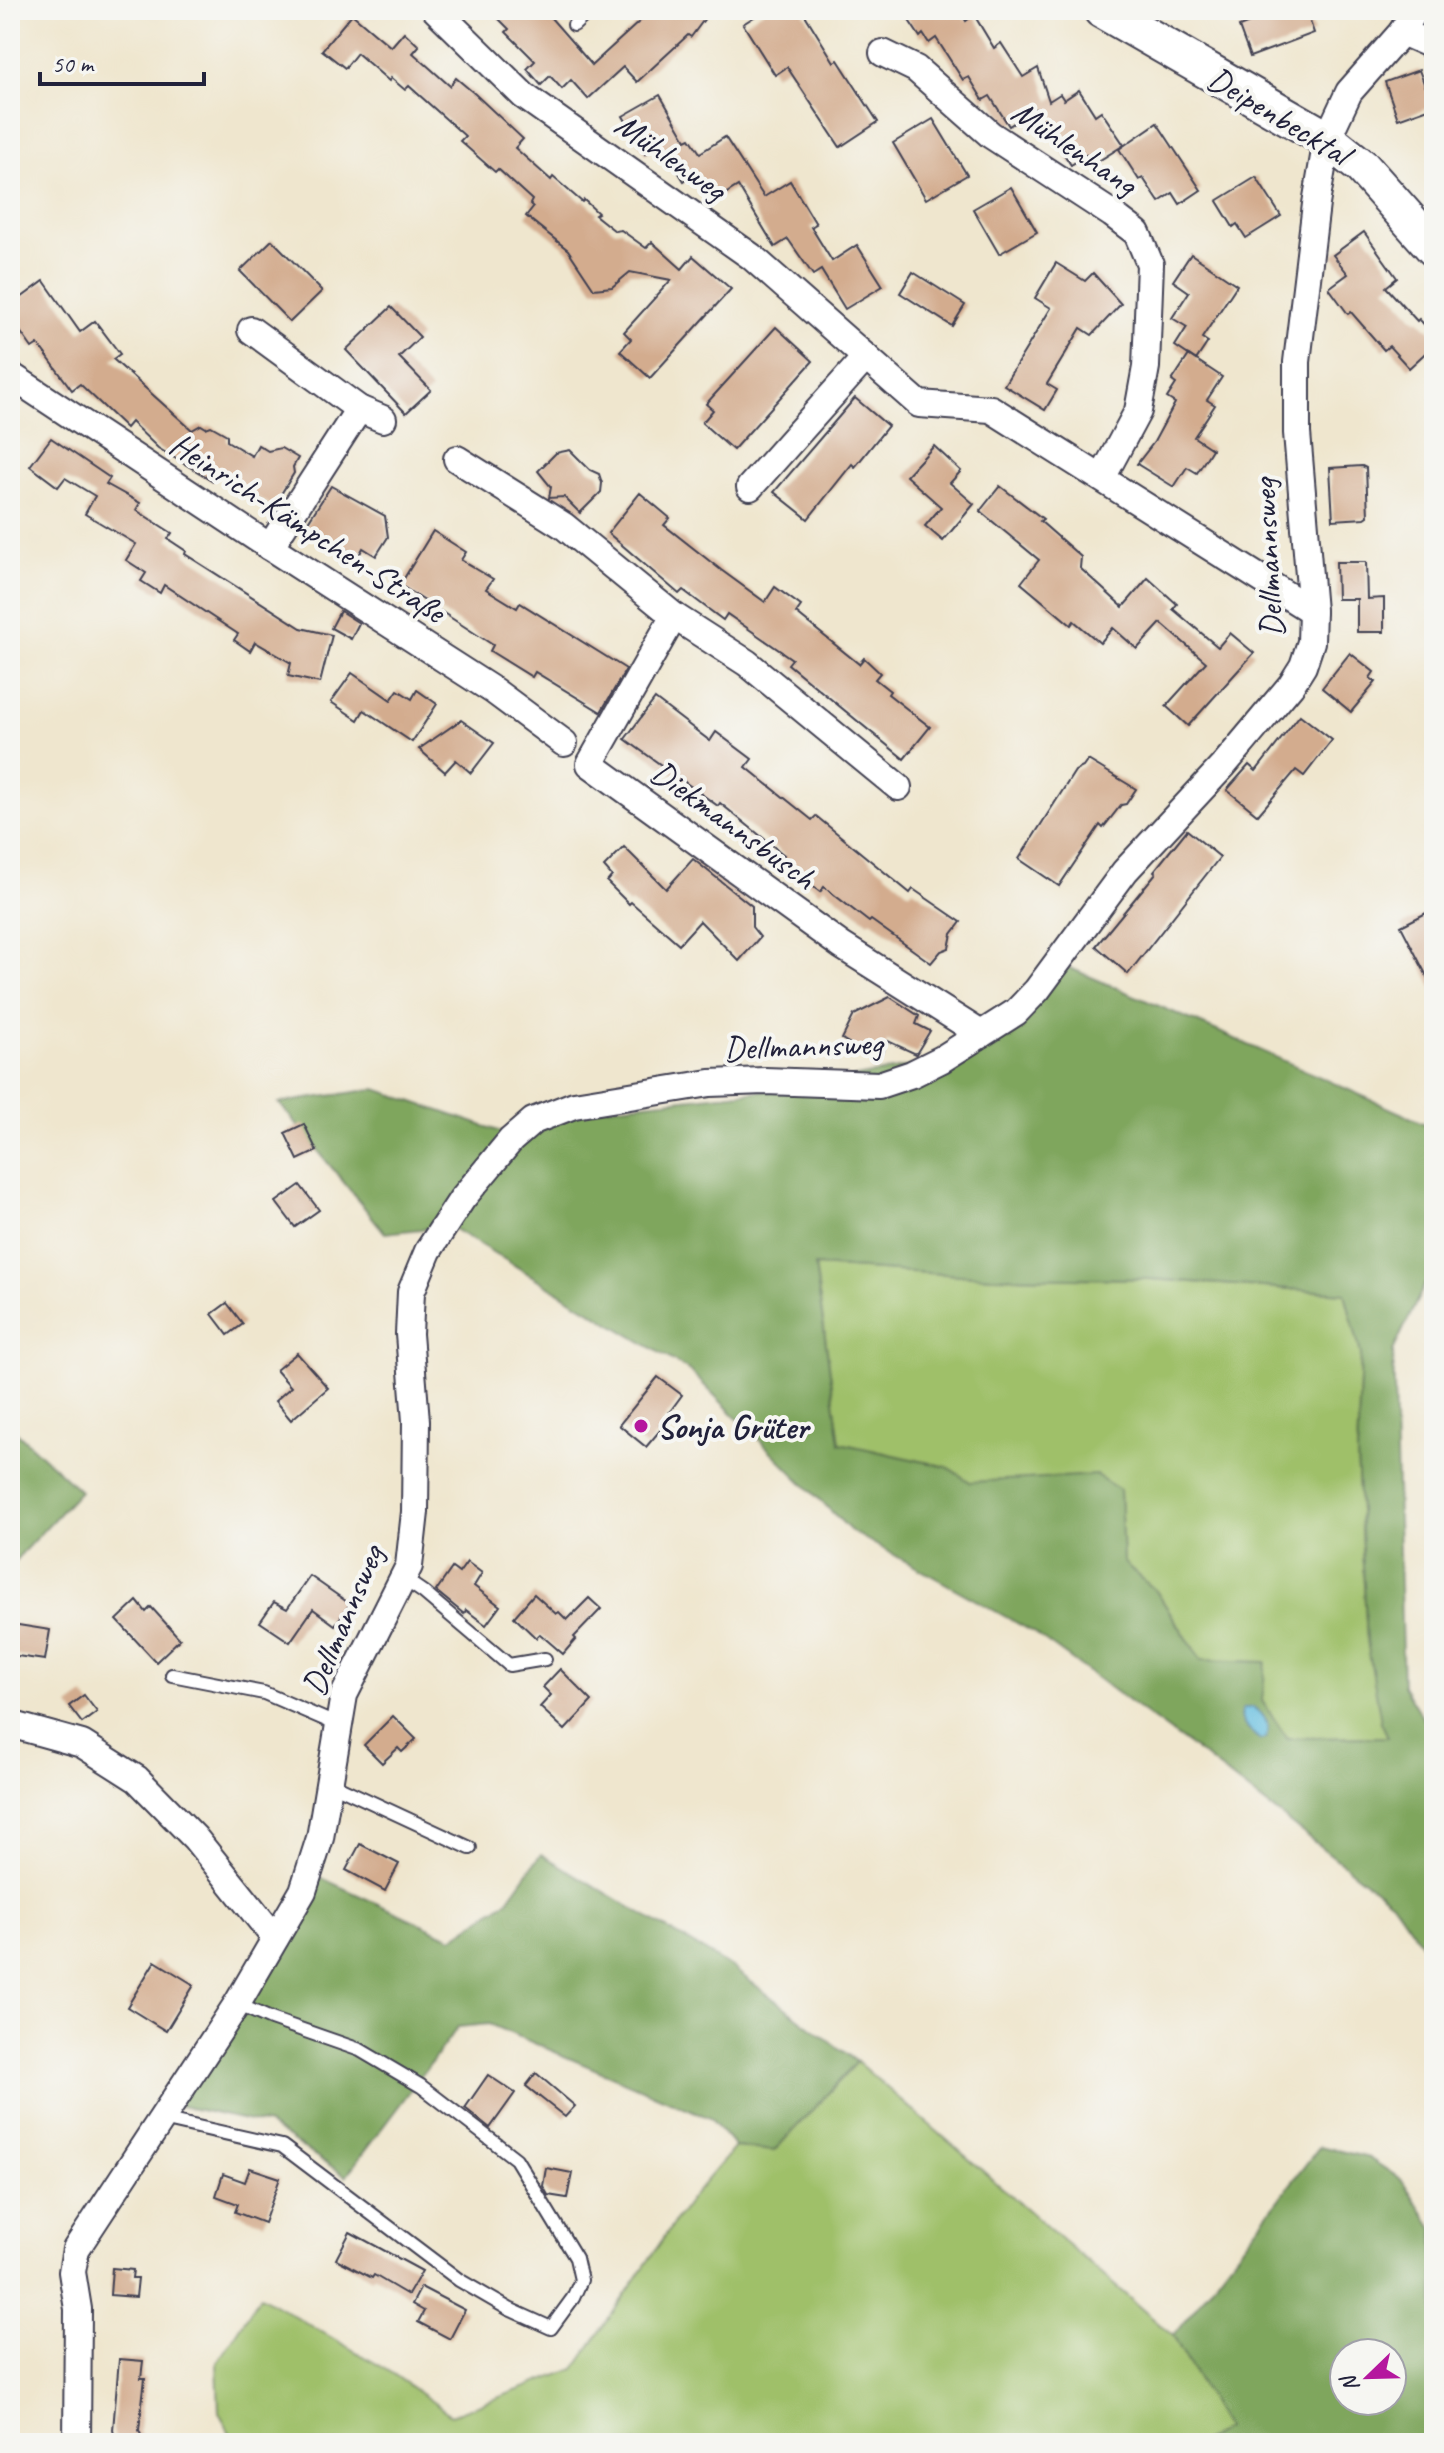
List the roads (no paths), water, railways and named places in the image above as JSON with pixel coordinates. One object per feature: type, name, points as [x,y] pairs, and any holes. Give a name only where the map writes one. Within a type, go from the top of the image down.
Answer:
[{"type":"main road","name":"Deipenbecktal","points":[[1102,10],[1327,139],[1362,167],[1434,248]]},
{"type":"street","name":"Mühlenweg","points":[[436,10],[524,96],[752,257],[919,404],[991,409],[1312,611]]},
{"type":"street","points":[[1409,21],[1434,46]]},
{"type":"street","name":"Dellmannsweg","points":[[77,2443],[78,2309],[72,2272],[76,2249],[237,2004],[303,1891],[320,1838],[344,1695],[404,1579],[414,1542],[415,1512],[416,1421],[409,1334],[411,1292],[428,1251],[462,1199],[511,1140],[533,1121],[574,1105],[710,1083],[765,1081],[879,1085],[912,1074],[1016,1012],[1037,990],[1125,871],[1223,766],[1291,685],[1303,666],[1311,642],[1312,611],[1297,433],[1297,362],[1327,139],[1349,92],[1409,21]]},
{"type":"street","name":"Mühlenhang","points":[[883,53],[916,69],[991,135],[1137,233],[1150,264],[1146,367],[1138,411],[1102,478]]},
{"type":"street","points":[[251,330],[371,414],[270,547]]},
{"type":"street","points":[[750,487],[866,357]]},
{"type":"street","name":"Heinrich-Kämpchen-Straße","points":[[10,375],[494,691],[564,743]]},
{"type":"street","points":[[457,459],[564,526],[674,616],[747,663],[898,787]]},
{"type":"street","name":"Diekmannsbusch","points":[[674,616],[590,764],[842,946],[981,1034]]},
{"type":"street","points":[[10,1724],[82,1744],[137,1779],[195,1838],[275,1938]]},
{"type":"lane","points":[[574,25],[590,10]]},
{"type":"lane","points":[[404,1579],[509,1665],[545,1659]]},
{"type":"lane","points":[[172,1675],[264,1693],[338,1725]]},
{"type":"lane","points":[[330,1783],[470,1848]]},
{"type":"lane","points":[[162,2119],[282,2146],[459,2280],[509,2309],[551,2328],[573,2298],[581,2280],[576,2258],[516,2159],[421,2086],[360,2050],[237,2004]]},
{"type":"water","points":[[1252,1707],[1266,1720],[1265,1739],[1260,1740],[1243,1723],[1243,1709]]},
{"type":"place","name":"Sonja Grüter","points":[[641,1426]]}]
